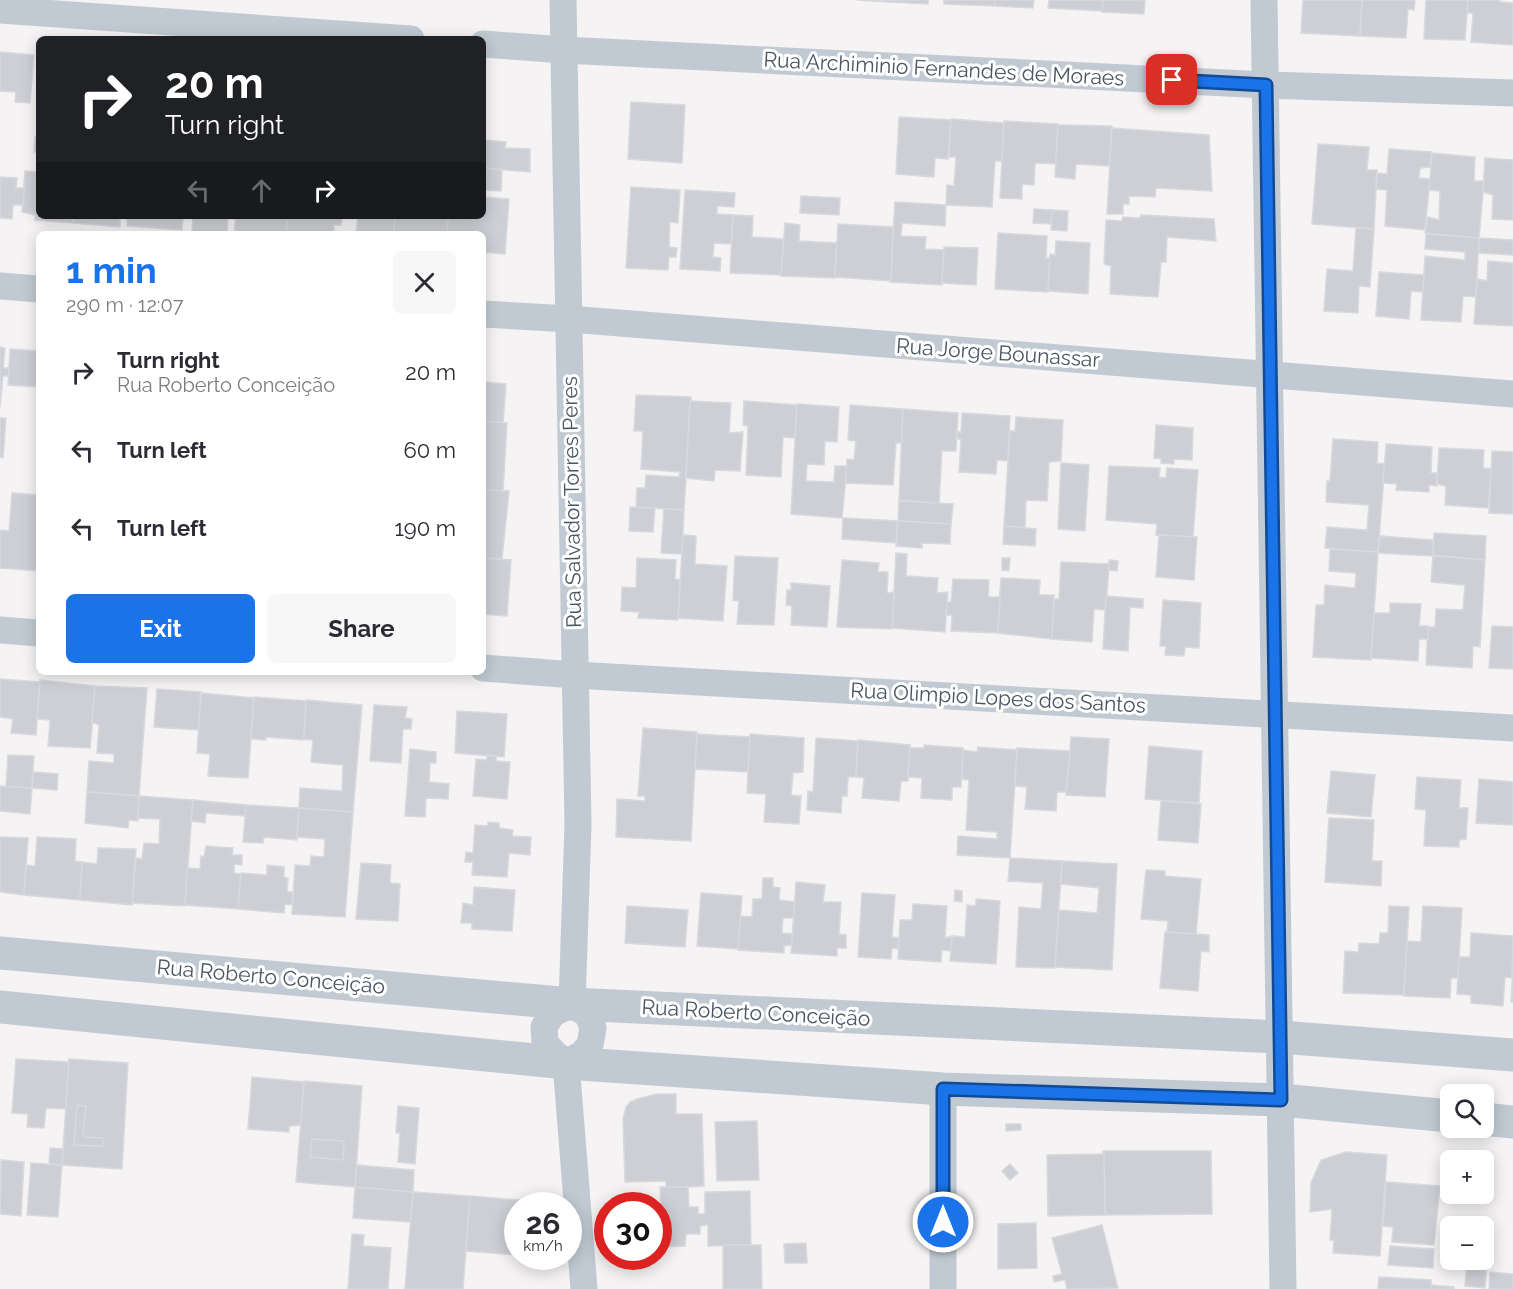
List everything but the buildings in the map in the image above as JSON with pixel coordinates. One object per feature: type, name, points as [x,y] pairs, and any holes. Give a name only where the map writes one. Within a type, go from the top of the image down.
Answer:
[{"type":"street","name":"Rua Salvador Torres Peres","points":[[563,0],[578,824],[572,1004]]},
{"type":"street","points":[[1264,0],[1283,1289]]},
{"type":"street","points":[[0,10],[368,36]]},
{"type":"street","name":"Rua Archiminio Fernandes de Moraes","points":[[486,44],[1266,85],[1513,93]]},
{"type":"street","points":[[0,286],[36,289]]},
{"type":"street","name":"Rua Jorge Bounassar","points":[[486,314],[1513,394]]},
{"type":"street","points":[[0,630],[36,633]]},
{"type":"street","name":"Rua Olimpio Lopes dos Santos","points":[[486,668],[1513,728]]},
{"type":"street","name":"Rua Roberto Conceição","points":[[0,953],[572,1004],[1280,1036],[1513,1055]]},
{"type":"street","points":[[566,1063],[582,1054],[590,1045],[593,1028],[588,1015],[572,1004],[552,1014],[544,1027],[545,1043],[566,1063],[584,1289]]},
{"type":"street","points":[[0,1006],[566,1063],[943,1089],[1281,1100],[1440,1115]]},
{"type":"street","points":[[943,1089],[943,1289]]},
{"type":"street","points":[[1494,1120],[1513,1122]]},
{"type":"route","points":[[943,1222],[943,1089],[1281,1100],[1266,85],[1172,80]]}]
